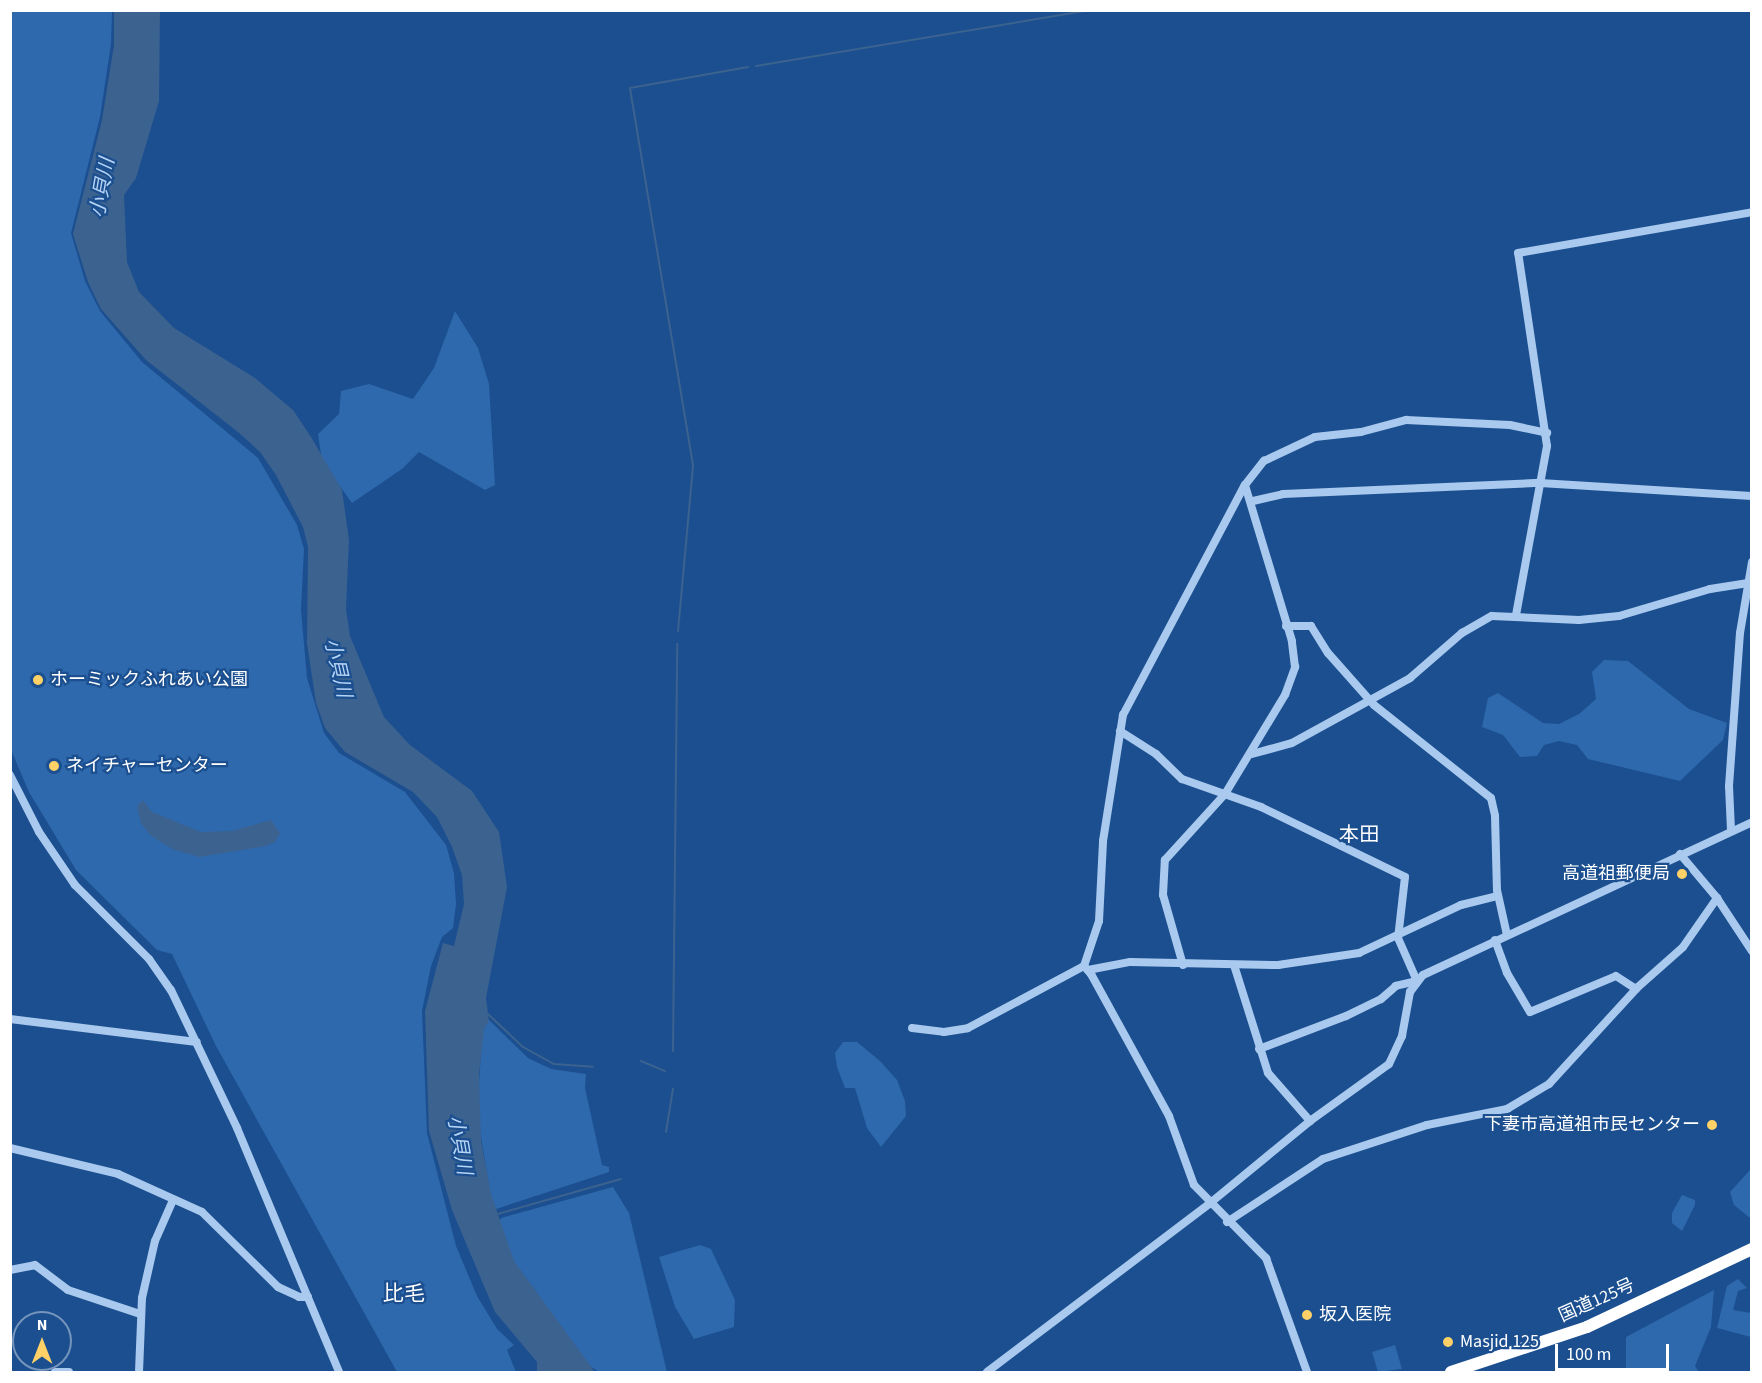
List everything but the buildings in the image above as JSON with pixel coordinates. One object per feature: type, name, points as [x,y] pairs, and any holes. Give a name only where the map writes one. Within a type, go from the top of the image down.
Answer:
[{"type":"highway","name":"国道125号","points":[[1451,1372],[1587,1327],[1752,1249]]},
{"type":"street","points":[[1516,615],[1540,483],[1546,433],[1518,253],[1752,212]]},
{"type":"street","points":[[1307,1372],[1266,1258],[1209,1204],[1191,1181],[1169,1116],[1086,968],[1099,921],[1103,841],[1120,731],[1126,707],[1245,484],[1264,461],[1296,444],[1326,434],[1361,432],[1401,421],[1510,425],[1546,433]]},
{"type":"street","points":[[1253,501],[1283,494],[1540,483],[1752,496]]},
{"type":"street","points":[[1183,965],[1163,895],[1165,860],[1225,794],[1252,754],[1293,674],[1293,645],[1253,501],[1245,484]]},
{"type":"street","points":[[1731,830],[1729,786],[1747,583],[1752,562]]},
{"type":"street","points":[[1252,754],[1292,743],[1371,701],[1419,673],[1470,628],[1492,616],[1516,615],[1578,620],[1619,616],[1710,589],[1747,583]]},
{"type":"street","points":[[1286,626],[1311,626],[1328,653],[1371,701],[1416,742],[1491,798],[1498,896],[1507,935]]},
{"type":"street","points":[[987,1372],[1209,1204],[1310,1121],[1391,1061],[1416,981],[1398,938],[1407,883],[1402,875],[1340,842],[1225,794],[1175,776],[1156,754],[1120,731]]},
{"type":"street","points":[[10,775],[56,858],[90,901],[160,974],[197,1042],[339,1372]]},
{"type":"street","points":[[1259,1049],[1346,1016],[1381,999],[1396,986],[1416,981],[1437,966],[1752,822]]},
{"type":"street","points":[[1680,854],[1717,898],[1752,951]]},
{"type":"street","points":[[912,1028],[944,1032],[968,1028],[1086,968],[1130,962],[1183,965],[1278,965],[1370,951],[1461,905],[1498,896]]},
{"type":"street","points":[[1227,1222],[1323,1159],[1427,1125],[1507,1109],[1549,1084],[1636,989],[1683,947],[1717,898]]},
{"type":"street","points":[[1496,940],[1516,991],[1530,1012],[1616,976],[1636,989]]},
{"type":"street","points":[[1234,965],[1270,1079],[1310,1121]]},
{"type":"street","points":[[10,1019],[197,1042]]},
{"type":"street","points":[[10,1148],[118,1174],[215,1221],[240,1252],[278,1287],[299,1297],[308,1297]]},
{"type":"street","points":[[139,1372],[140,1314],[155,1241],[173,1200]]},
{"type":"street","points":[[10,1270],[35,1266],[68,1290],[140,1314]]},
{"type":"street","points":[[55,1372],[69,1372]]},
{"type":"shaded area","points":[[10,11],[112,11],[111,44],[100,117],[71,233],[85,281],[100,311],[142,362],[258,458],[297,525],[304,549],[301,610],[307,678],[324,733],[339,753],[405,792],[446,845],[454,873],[456,904],[453,928],[442,937],[431,966],[422,1011],[427,1133],[456,1246],[477,1296],[497,1329],[514,1345],[507,1350],[516,1372],[397,1372],[216,1046],[172,954],[157,950],[76,870],[29,792],[11,750]]},
{"type":"shaded area","points":[[455,311],[478,348],[489,384],[495,485],[485,490],[419,452],[402,469],[352,503],[322,461],[318,434],[339,414],[341,391],[369,384],[413,399],[434,368]]},
{"type":"shaded area","points":[[1604,660],[1628,661],[1689,709],[1727,723],[1723,740],[1680,781],[1588,759],[1577,745],[1559,741],[1544,745],[1537,756],[1520,757],[1503,735],[1482,727],[1488,698],[1498,693],[1543,723],[1559,724],[1579,714],[1596,699],[1592,672]]},
{"type":"shaded area","points":[[488,1019],[528,1058],[551,1069],[586,1074],[585,1088],[602,1165],[609,1167],[609,1172],[493,1210],[477,1112],[483,1023]]},
{"type":"shaded area","points":[[843,1042],[857,1042],[880,1061],[897,1080],[905,1101],[906,1116],[881,1147],[867,1128],[855,1088],[845,1088],[837,1067],[835,1053]]},
{"type":"shaded area","points":[[1751,1169],[1752,1218],[1750,1218],[1734,1205],[1730,1192]]},
{"type":"shaded area","points":[[613,1187],[629,1213],[667,1372],[599,1372],[587,1364],[511,1261],[497,1226],[501,1218]]},
{"type":"shaded area","points":[[1682,1195],[1695,1200],[1695,1205],[1682,1231],[1672,1223],[1672,1213]]},
{"type":"shaded area","points":[[700,1245],[711,1249],[735,1300],[734,1327],[694,1339],[675,1307],[659,1257]]},
{"type":"shaded area","points":[[1738,1279],[1747,1288],[1738,1291],[1733,1310],[1751,1313],[1751,1337],[1717,1328],[1727,1286]]},
{"type":"shaded area","points":[[1714,1290],[1711,1327],[1695,1366],[1699,1372],[1626,1372],[1626,1337]]},
{"type":"shaded area","points":[[1395,1345],[1402,1369],[1378,1372],[1372,1352]]},
{"type":"water","name":"小貝川","points":[[114,11],[160,11],[159,101],[136,178],[124,195],[127,262],[139,292],[174,328],[255,378],[293,410],[311,437],[342,490],[349,540],[346,609],[350,636],[384,717],[410,745],[472,791],[499,832],[507,887],[486,998],[489,1021],[484,1029],[479,1075],[481,1140],[491,1194],[514,1261],[595,1372],[537,1372],[537,1362],[495,1312],[452,1210],[429,1131],[425,1011],[443,943],[454,946],[464,904],[462,875],[452,847],[437,817],[413,792],[345,752],[325,728],[316,703],[307,643],[308,547],[303,527],[276,475],[260,452],[238,432],[146,360],[101,309],[88,282],[73,234],[102,120],[114,45]]},
{"type":"water","points":[[143,800],[152,812],[201,832],[232,831],[271,820],[280,833],[275,842],[266,846],[199,857],[172,849],[150,835],[141,823],[137,806]]},
{"type":"waterway","points":[[756,66],[1090,10]]},
{"type":"waterway","points":[[678,631],[693,465],[630,88],[748,67]]},
{"type":"waterway","points":[[673,1051],[677,644]]},
{"type":"waterway","points":[[487,1013],[523,1047],[554,1064],[593,1067]]},
{"type":"waterway","points":[[641,1061],[665,1071]]},
{"type":"waterway","points":[[666,1132],[673,1089]]},
{"type":"waterway","points":[[494,1215],[621,1179]]},
{"type":"place","name":"ホーミックふれあい公園","points":[[38,680]]},
{"type":"place","name":"ネイチャーセンター","points":[[54,766]]},
{"type":"place","name":"高道祖郵便局","points":[[1682,874]]},
{"type":"place","name":"下妻市高道祖市民センター","points":[[1712,1125]]},
{"type":"place","name":"坂入医院","points":[[1307,1315]]},
{"type":"place","name":"Masjid 125","points":[[1448,1342]]},
{"type":"district","name":"本田","points":[[1359,835]]},
{"type":"district","name":"比毛","points":[[404,1293]]}]
